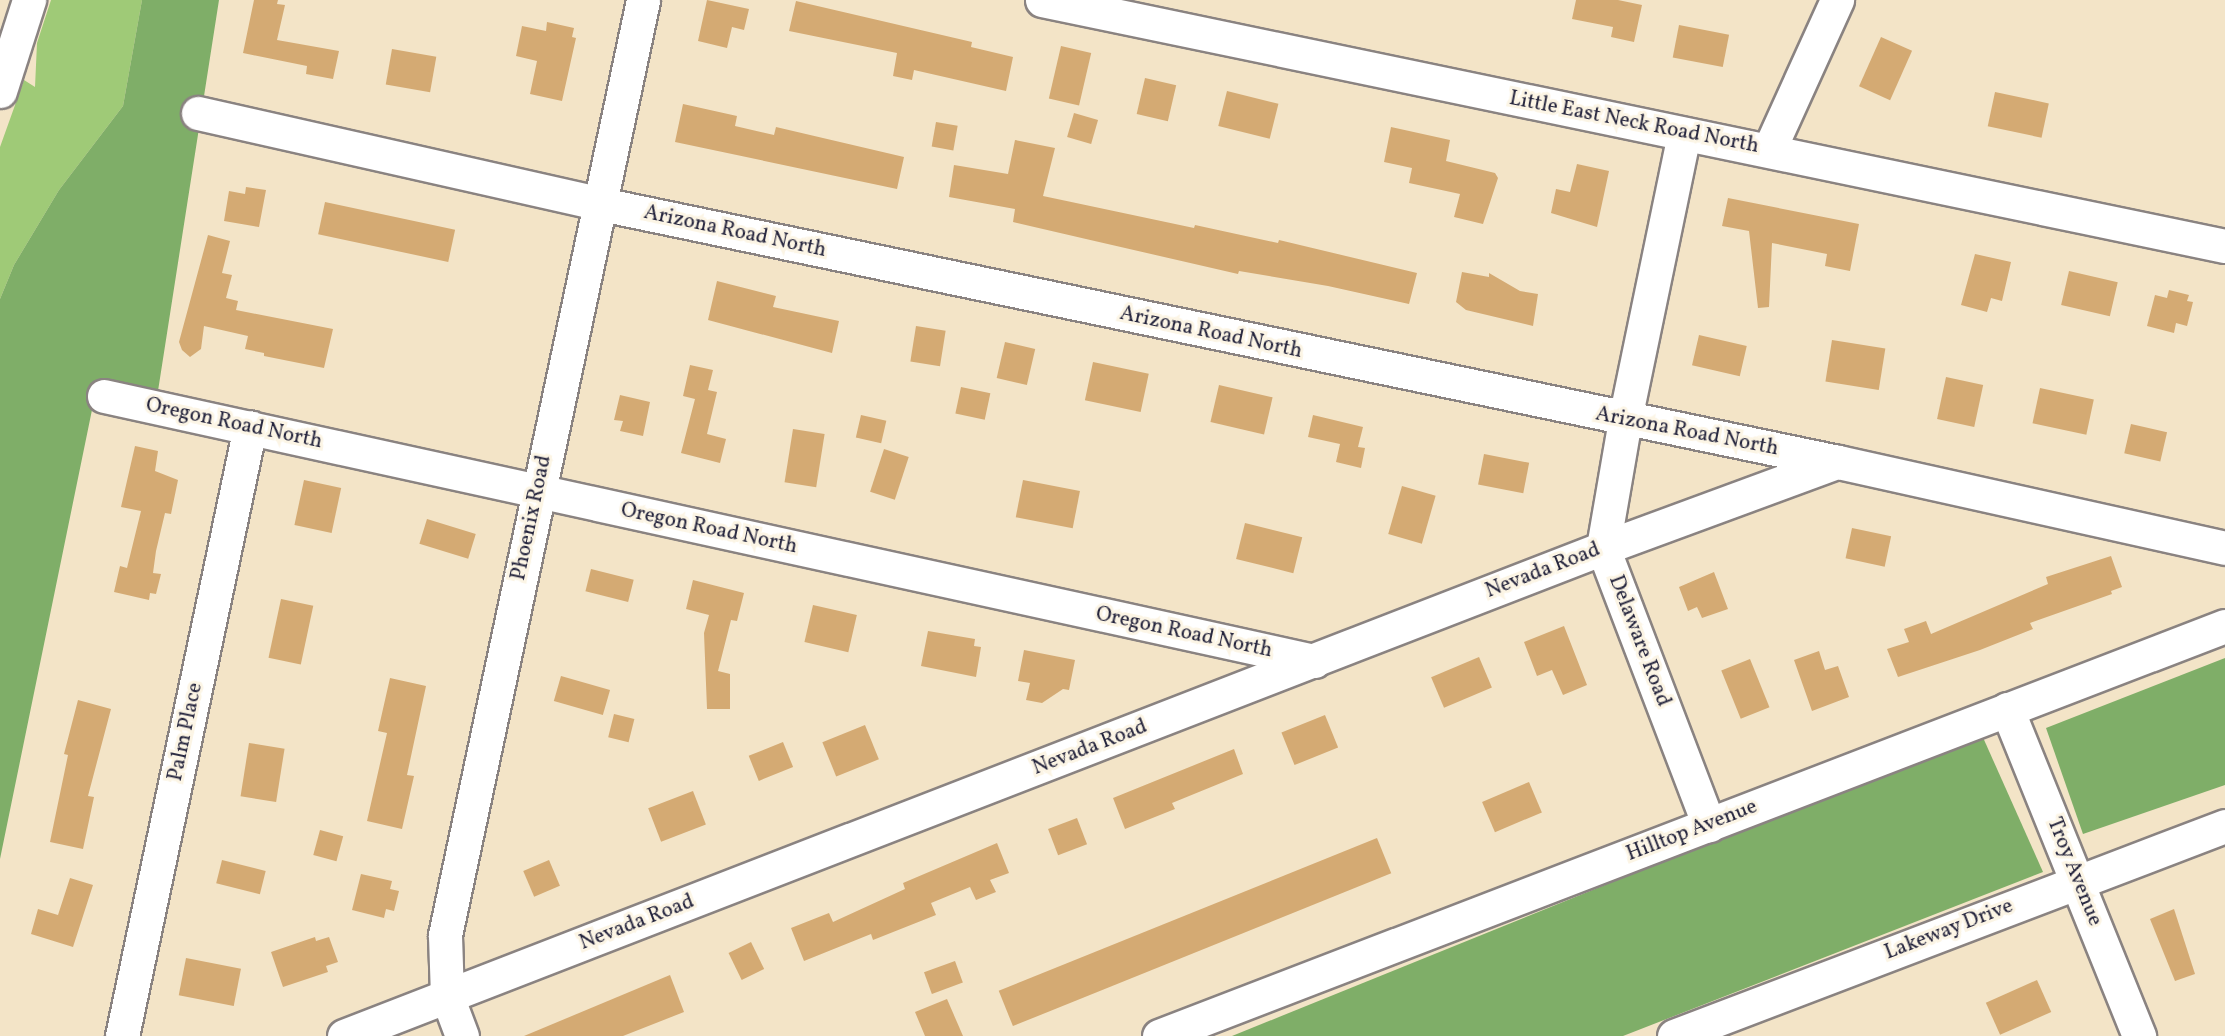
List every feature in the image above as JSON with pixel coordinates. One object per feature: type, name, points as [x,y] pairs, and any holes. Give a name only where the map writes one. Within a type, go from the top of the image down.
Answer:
[{"type":"main road","points":[[0,91],[29,0]]},
{"type":"main road","name":"Phoenix Road","points":[[462,1036],[447,996],[445,935],[537,491],[601,204],[643,0]]},
{"type":"main road","name":"Little East Neck Road North","points":[[1042,0],[1120,7],[1684,134],[2225,246]]},
{"type":"main road","points":[[1769,150],[1837,0]]},
{"type":"main road","name":"Arizona Road North","points":[[198,113],[601,204],[1625,420],[1838,462],[2225,548]]},
{"type":"main road","name":"Delaware Road","points":[[1684,134],[1625,420],[1603,548],[1709,825]]},
{"type":"main road","name":"Oregon Road North","points":[[104,396],[1314,661]]},
{"type":"main road","name":"Palm Place","points":[[122,1036],[250,427]]},
{"type":"main road","name":"Nevada Road","points":[[344,1036],[1603,548],[1838,462]]},
{"type":"main road","name":"Hilltop Avenue","points":[[1159,1036],[2225,626]]},
{"type":"main road","name":"Troy Avenue","points":[[2007,709],[2139,1036]]},
{"type":"main road","name":"Lakeway Drive","points":[[1674,1036],[2225,826]]},
{"type":"green space","points":[[51,0],[142,0],[123,106],[59,190],[14,265],[0,299],[0,147],[24,80],[35,87],[37,43]]},
{"type":"green space","points":[[142,0],[219,0],[153,423],[93,405],[0,859],[0,299],[14,265],[59,190],[123,106]]},
{"type":"green space","points":[[2225,658],[2225,785],[2083,834],[2046,728]]},
{"type":"green space","points":[[1981,733],[2043,872],[1623,1036],[1232,1036]]},
{"type":"building","points":[[254,0],[278,0],[277,4],[285,5],[277,40],[339,51],[333,79],[306,74],[307,66],[243,53]]},
{"type":"building","points":[[707,0],[749,9],[744,30],[732,27],[727,48],[698,41]]},
{"type":"building","points":[[1576,0],[1618,0],[1642,5],[1634,42],[1611,37],[1613,27],[1572,19]]},
{"type":"building","points":[[796,1],[972,42],[971,47],[1013,57],[1006,91],[914,70],[912,80],[893,76],[897,53],[789,31]]},
{"type":"building","points":[[547,22],[574,28],[572,37],[576,38],[562,101],[530,94],[537,61],[516,56],[522,26],[546,31]]},
{"type":"building","points":[[1679,25],[1729,35],[1723,67],[1673,57]]},
{"type":"building","points":[[1881,37],[1912,51],[1890,100],[1859,86]]},
{"type":"building","points":[[1061,46],[1091,53],[1079,106],[1049,99]]},
{"type":"building","points":[[392,49],[436,57],[430,92],[386,84]]},
{"type":"building","points":[[1145,78],[1176,85],[1168,121],[1137,114]]},
{"type":"building","points":[[1227,91],[1278,104],[1270,139],[1218,126]]},
{"type":"building","points":[[1995,92],[2049,103],[2042,138],[1988,126]]},
{"type":"building","points":[[683,104],[737,116],[735,126],[774,135],[776,127],[904,157],[897,189],[675,142]]},
{"type":"building","points":[[1074,113],[1098,120],[1091,144],[1067,137]]},
{"type":"building","points":[[936,122],[958,126],[953,150],[932,147]]},
{"type":"building","points":[[1391,127],[1450,140],[1446,161],[1495,173],[1498,178],[1483,224],[1454,217],[1460,194],[1409,183],[1412,168],[1384,162]]},
{"type":"building","points":[[1015,140],[1055,148],[1043,196],[1194,228],[1195,225],[1278,243],[1279,240],[1417,273],[1409,304],[1328,286],[1239,271],[1238,274],[1086,239],[1013,222],[1015,209],[949,197],[954,165],[1008,174]]},
{"type":"building","points":[[1577,164],[1609,171],[1597,227],[1551,213],[1556,189],[1570,192]]},
{"type":"building","points":[[246,187],[266,190],[259,227],[224,221],[229,191],[245,194]]},
{"type":"building","points":[[1728,198],[1859,224],[1850,271],[1825,266],[1827,254],[1772,243],[1769,307],[1758,308],[1749,231],[1722,226]]},
{"type":"building","points":[[325,202],[455,230],[448,262],[318,234]]},
{"type":"building","points":[[208,235],[230,241],[222,273],[232,275],[226,298],[238,301],[236,310],[333,329],[324,368],[264,356],[264,353],[245,349],[248,336],[204,326],[201,349],[190,357],[182,350],[179,342]]},
{"type":"building","points":[[1975,254],[2011,262],[2002,301],[1991,298],[1987,312],[1961,305]]},
{"type":"building","points":[[2069,271],[2118,282],[2110,316],[2061,305]]},
{"type":"building","points":[[1462,272],[1489,277],[1489,273],[1520,291],[1538,294],[1533,326],[1466,310],[1456,302]]},
{"type":"building","points":[[717,281],[776,296],[773,307],[839,321],[832,353],[708,320]]},
{"type":"building","points":[[2169,290],[2189,295],[2187,301],[2193,302],[2187,326],[2176,323],[2174,333],[2147,326],[2155,295],[2167,298]]},
{"type":"building","points":[[916,326],[946,331],[940,366],[910,362]]},
{"type":"building","points":[[1699,335],[1747,346],[1740,376],[1692,365]]},
{"type":"building","points":[[1832,340],[1885,348],[1879,390],[1825,381]]},
{"type":"building","points":[[1005,342],[1035,349],[1027,385],[997,378]]},
{"type":"building","points":[[1093,362],[1149,374],[1141,412],[1085,400]]},
{"type":"building","points":[[690,365],[713,370],[708,390],[717,392],[707,434],[726,439],[720,463],[681,453],[695,399],[683,396]]},
{"type":"building","points":[[1946,377],[1983,385],[1974,427],[1937,419]]},
{"type":"building","points":[[1219,385],[1273,397],[1264,434],[1210,422]]},
{"type":"building","points":[[961,387],[990,393],[985,420],[955,413]]},
{"type":"building","points":[[2040,388],[2094,399],[2086,435],[2033,423]]},
{"type":"building","points":[[620,395],[650,402],[643,436],[620,431],[623,421],[614,420]]},
{"type":"building","points":[[861,415],[886,421],[881,443],[856,437]]},
{"type":"building","points":[[1313,415],[1363,427],[1358,447],[1365,448],[1361,468],[1336,462],[1340,444],[1308,437]]},
{"type":"building","points":[[2131,424],[2167,432],[2160,462],[2124,453]]},
{"type":"building","points":[[793,429],[825,434],[816,487],[785,482]]},
{"type":"building","points":[[135,446],[158,451],[155,471],[178,480],[171,514],[165,513],[156,551],[153,573],[161,574],[156,594],[150,593],[149,600],[114,592],[120,566],[127,568],[141,511],[121,507]]},
{"type":"building","points":[[884,449],[909,457],[895,500],[870,492]]},
{"type":"building","points":[[1484,454],[1529,463],[1523,493],[1478,484]]},
{"type":"building","points":[[304,480],[341,488],[332,533],[294,525]]},
{"type":"building","points":[[1023,480],[1080,491],[1073,528],[1016,517]]},
{"type":"building","points":[[1402,486],[1436,496],[1422,544],[1388,534]]},
{"type":"building","points":[[427,519],[476,534],[468,559],[419,544]]},
{"type":"building","points":[[1245,523],[1302,537],[1293,573],[1236,559]]},
{"type":"building","points":[[1852,528],[1891,536],[1885,567],[1846,558]]},
{"type":"building","points":[[2111,556],[2122,587],[2111,591],[2112,594],[2030,623],[2033,629],[1980,650],[1898,677],[1887,649],[1909,642],[1904,629],[1926,621],[1931,634],[2048,584],[2046,577]]},
{"type":"building","points":[[591,569],[634,580],[628,602],[585,591]]},
{"type":"building","points":[[1714,572],[1728,609],[1702,618],[1697,607],[1688,611],[1679,587]]},
{"type":"building","points":[[693,580],[744,593],[737,621],[731,620],[718,671],[730,674],[730,709],[707,709],[704,633],[709,615],[686,609]]},
{"type":"building","points":[[281,599],[313,606],[301,665],[269,658]]},
{"type":"building","points":[[813,605],[857,615],[848,652],[804,642]]},
{"type":"building","points":[[1564,626],[1587,685],[1563,695],[1552,670],[1537,676],[1524,642]]},
{"type":"building","points":[[928,631],[975,639],[974,646],[981,647],[976,677],[921,666]]},
{"type":"building","points":[[1024,650],[1075,660],[1069,690],[1063,689],[1042,703],[1026,700],[1030,683],[1018,681]]},
{"type":"building","points":[[1819,651],[1825,670],[1838,666],[1849,697],[1812,711],[1794,660]]},
{"type":"building","points":[[1479,657],[1492,687],[1444,708],[1431,677]]},
{"type":"building","points":[[1750,659],[1769,707],[1741,719],[1721,671]]},
{"type":"building","points":[[561,676],[610,690],[603,715],[554,701]]},
{"type":"building","points":[[390,678],[426,686],[407,775],[414,776],[402,829],[367,821],[387,733],[378,731]]},
{"type":"building","points":[[78,700],[111,709],[88,796],[94,797],[83,849],[50,842],[68,755],[64,754]]},
{"type":"building","points":[[614,714],[634,719],[629,742],[608,737]]},
{"type":"building","points":[[1325,715],[1338,747],[1295,765],[1281,733]]},
{"type":"building","points":[[865,725],[879,759],[836,777],[822,742]]},
{"type":"building","points":[[783,742],[793,767],[759,781],[749,756]]},
{"type":"building","points":[[249,743],[285,749],[276,802],[241,796]]},
{"type":"building","points":[[1234,749],[1243,774],[1172,803],[1175,809],[1125,829],[1113,798]]},
{"type":"building","points":[[1529,782],[1542,812],[1495,832],[1482,802]]},
{"type":"building","points":[[693,791],[706,825],[661,842],[648,808]]},
{"type":"building","points":[[1077,818],[1087,844],[1058,855],[1048,829]]},
{"type":"building","points":[[320,830],[343,836],[336,861],[313,855]]},
{"type":"building","points":[[1377,838],[1391,873],[1013,1026],[999,991]]},
{"type":"building","points":[[997,843],[1009,873],[990,880],[996,892],[976,900],[970,887],[931,903],[936,915],[873,940],[871,934],[804,961],[791,928],[829,913],[833,922],[905,889],[903,883]]},
{"type":"building","points":[[222,860],[266,871],[260,894],[216,883]]},
{"type":"building","points":[[549,860],[560,886],[534,897],[523,871]]},
{"type":"building","points":[[361,874],[392,881],[390,889],[399,891],[394,911],[386,909],[384,918],[352,910]]},
{"type":"building","points":[[70,878],[93,885],[73,947],[31,934],[38,909],[58,915]]},
{"type":"building","points":[[2174,909],[2195,974],[2175,981],[2150,919]]},
{"type":"building","points":[[315,937],[316,941],[329,937],[338,962],[326,966],[328,972],[283,987],[271,952]]},
{"type":"building","points":[[751,942],[764,969],[742,980],[729,953]]},
{"type":"building","points":[[186,958],[241,969],[234,1006],[179,995]]},
{"type":"building","points":[[955,961],[963,983],[932,994],[924,972]]},
{"type":"building","points":[[670,975],[684,1012],[623,1036],[524,1036]]},
{"type":"building","points":[[2037,980],[2051,1012],[2000,1035],[1986,1003]]},
{"type":"building","points":[[947,999],[963,1036],[925,1036],[915,1012]]}]
